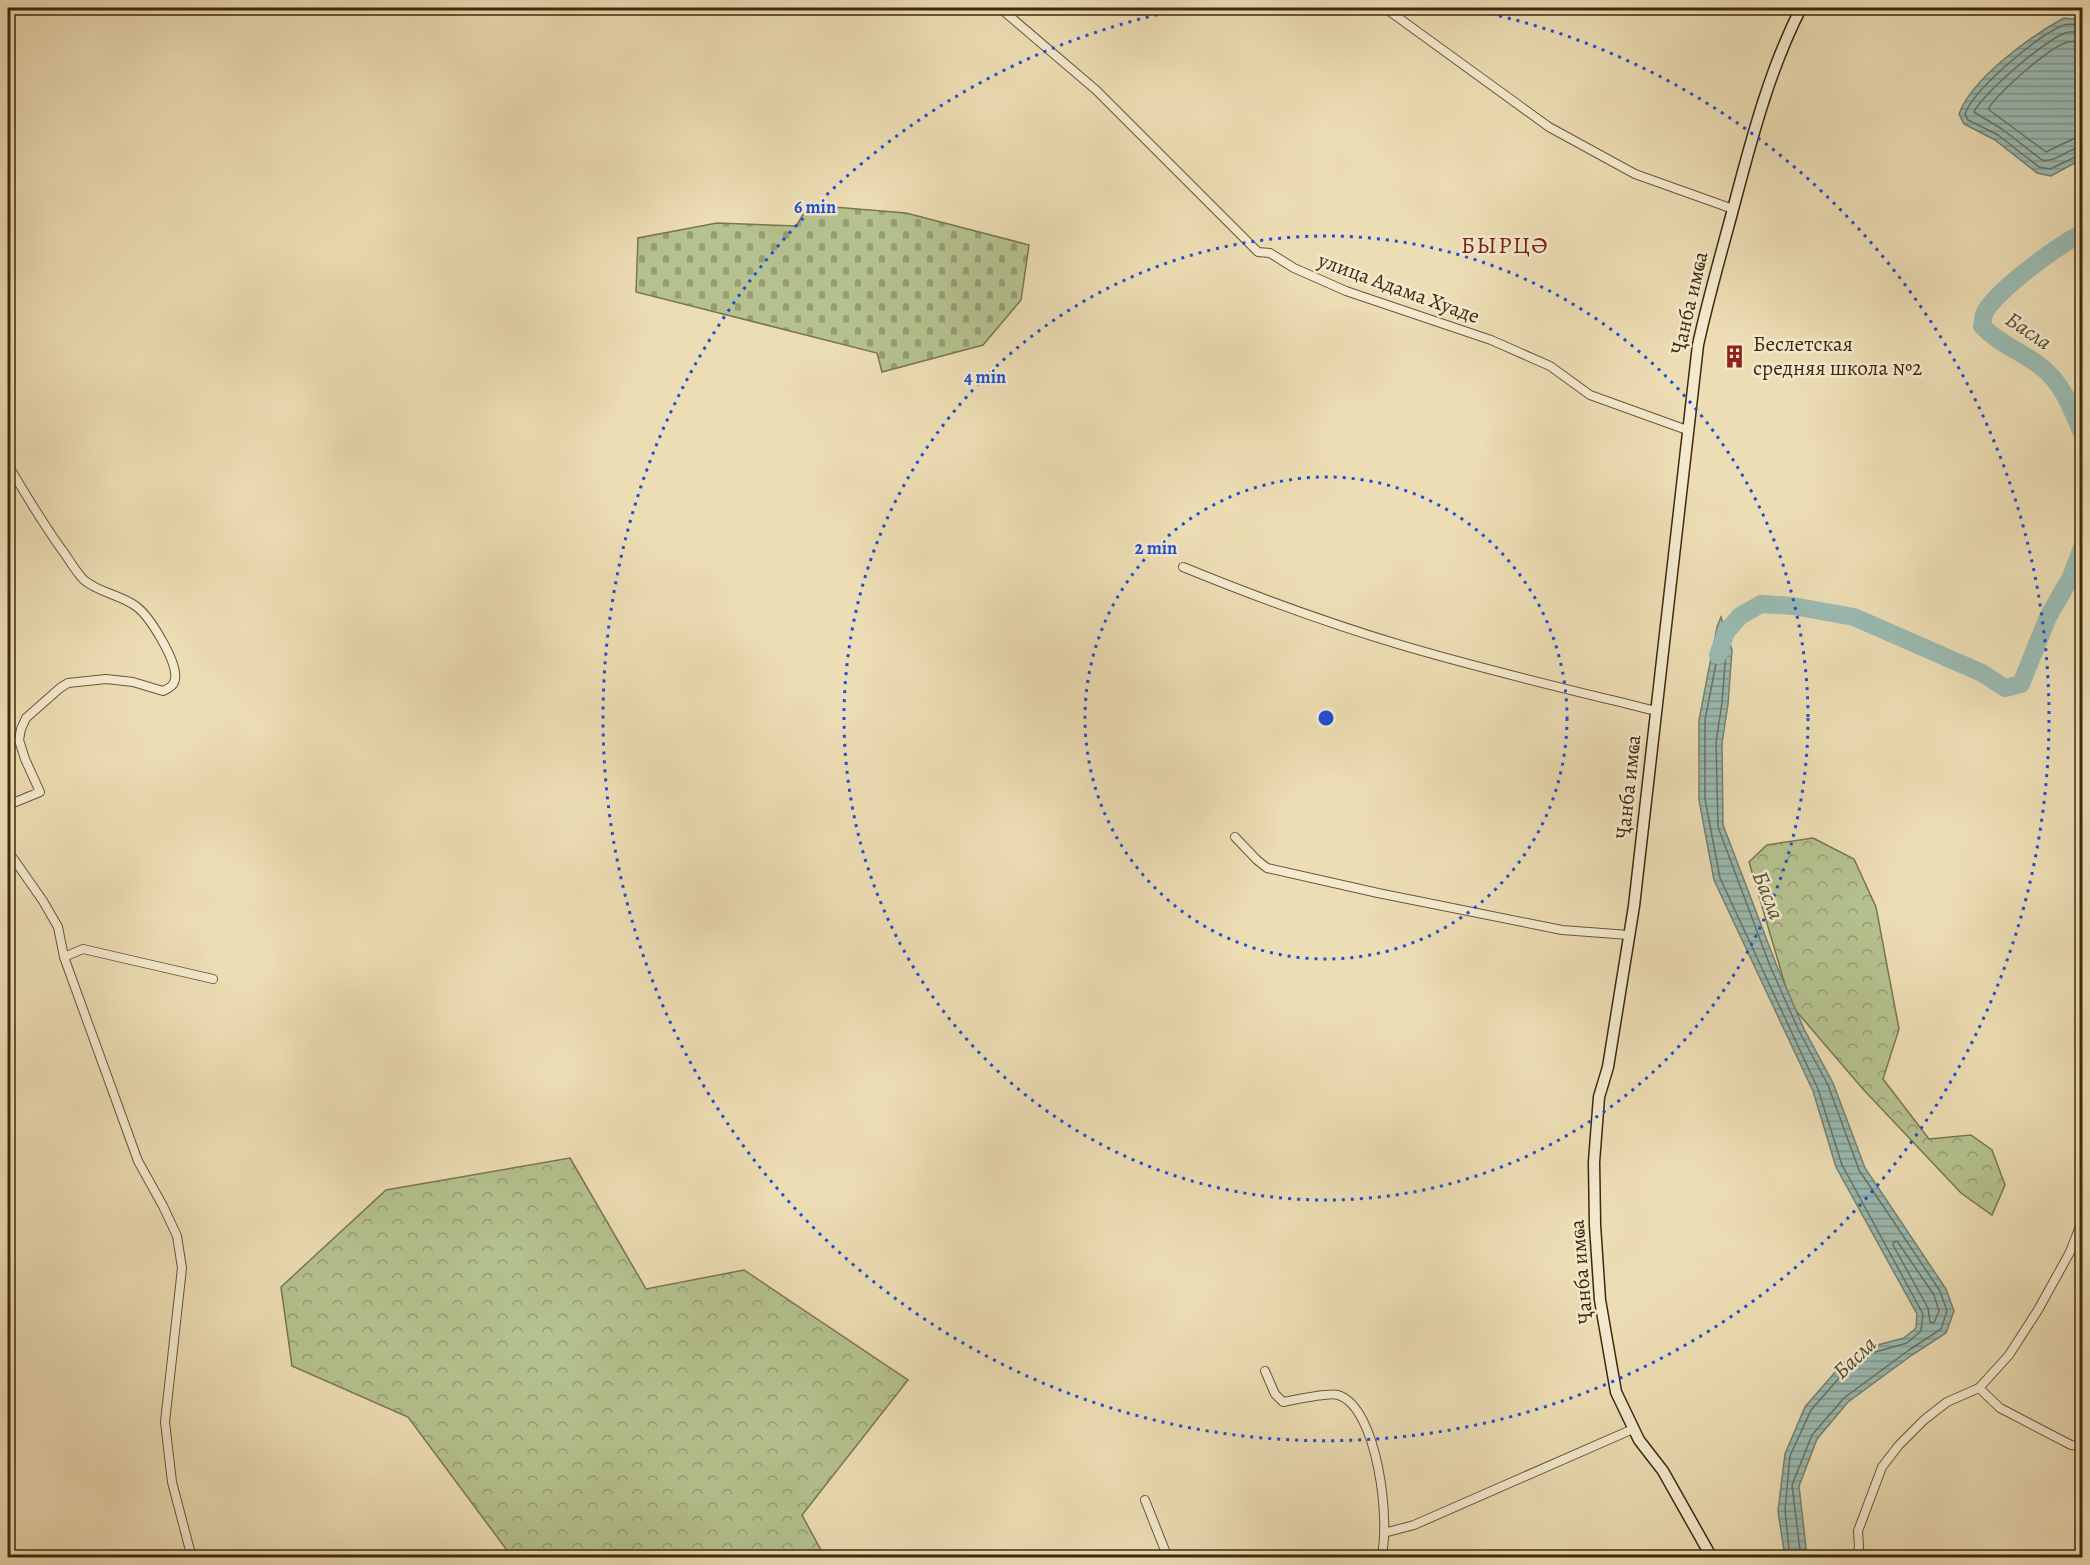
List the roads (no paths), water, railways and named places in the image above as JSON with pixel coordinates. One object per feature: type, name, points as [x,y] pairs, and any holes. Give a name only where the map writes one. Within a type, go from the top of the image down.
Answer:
[{"type":"street","name":"улица Адама Хуаде","points":[[1000,8],[1096,90],[1258,252],[1270,253],[1294,268],[1346,291],[1491,340],[1550,366],[1590,395],[1687,430]]},
{"type":"street","points":[[1384,8],[1549,127],[1635,174],[1733,209]]},
{"type":"street","name":"Ҷанба имҩа","points":[[1712,1557],[1663,1472],[1639,1440],[1616,1392],[1602,1311],[1595,1225],[1594,1162],[1599,1097],[1608,1067],[1629,935],[1698,345],[1715,270],[1762,100],[1788,32],[1801,8]]},
{"type":"street","points":[[8,465],[53,539],[84,580],[100,591],[136,606],[161,637],[175,670],[172,687],[163,691],[133,682],[106,679],[68,683],[60,688],[26,718],[21,729],[19,740],[40,792],[8,805]]},
{"type":"street","points":[[1183,567],[1249,594],[1399,644],[1491,670],[1656,711]]},
{"type":"street","points":[[1235,837],[1268,868],[1562,930],[1629,935]]},
{"type":"street","points":[[8,851],[58,927],[64,957],[138,1161],[177,1236],[182,1268],[165,1422],[172,1482],[192,1557]]},
{"type":"street","points":[[64,957],[83,949],[213,979]]},
{"type":"street","points":[[1856,1557],[1859,1547],[1858,1531],[1882,1467],[1899,1445],[1924,1420],[1947,1402],[1979,1388],[2009,1355],[2038,1310],[2070,1252],[2082,1221]]},
{"type":"street","points":[[1265,1371],[1275,1394],[1283,1402],[1337,1394],[1348,1400],[1371,1436],[1378,1463],[1384,1533],[1381,1557]]},
{"type":"street","points":[[1979,1388],[2000,1408],[2071,1445],[2082,1446]]},
{"type":"street","points":[[1384,1533],[1414,1525],[1633,1429]]},
{"type":"street","points":[[1145,1500],[1168,1557]]},
{"type":"water","points":[[2064,18],[2082,20],[2082,159],[2051,176],[2037,173],[1995,140],[1964,124],[1959,114],[1976,86],[2004,59]]},
{"type":"water","points":[[1721,617],[1732,650],[1722,743],[1723,825],[1776,964],[1804,1029],[1833,1083],[1865,1168],[1946,1289],[1954,1311],[1946,1333],[1848,1402],[1817,1439],[1799,1486],[1807,1557],[1785,1557],[1778,1511],[1785,1454],[1805,1407],[1843,1363],[1870,1347],[1904,1338],[1916,1328],[1917,1314],[1836,1167],[1813,1091],[1714,880],[1699,800],[1699,720],[1717,627]]},
{"type":"waterway","name":"Басла","points":[[2082,233],[2044,257],[2003,291],[1985,312],[1982,326],[1996,338],[2048,372],[2066,396],[2082,433]]},
{"type":"waterway","name":"Басла","points":[[1718,655],[1726,632],[1740,616],[1761,604],[1793,606],[1854,617],[1982,673],[2005,688],[2021,684],[2048,617],[2071,577],[2082,548]]},
{"type":"place","name":"Беслетская средняя школа №2","points":[[1735,356]]},
{"type":"district","name":"БЫРЦӘ","points":[[1505,245]]}]
